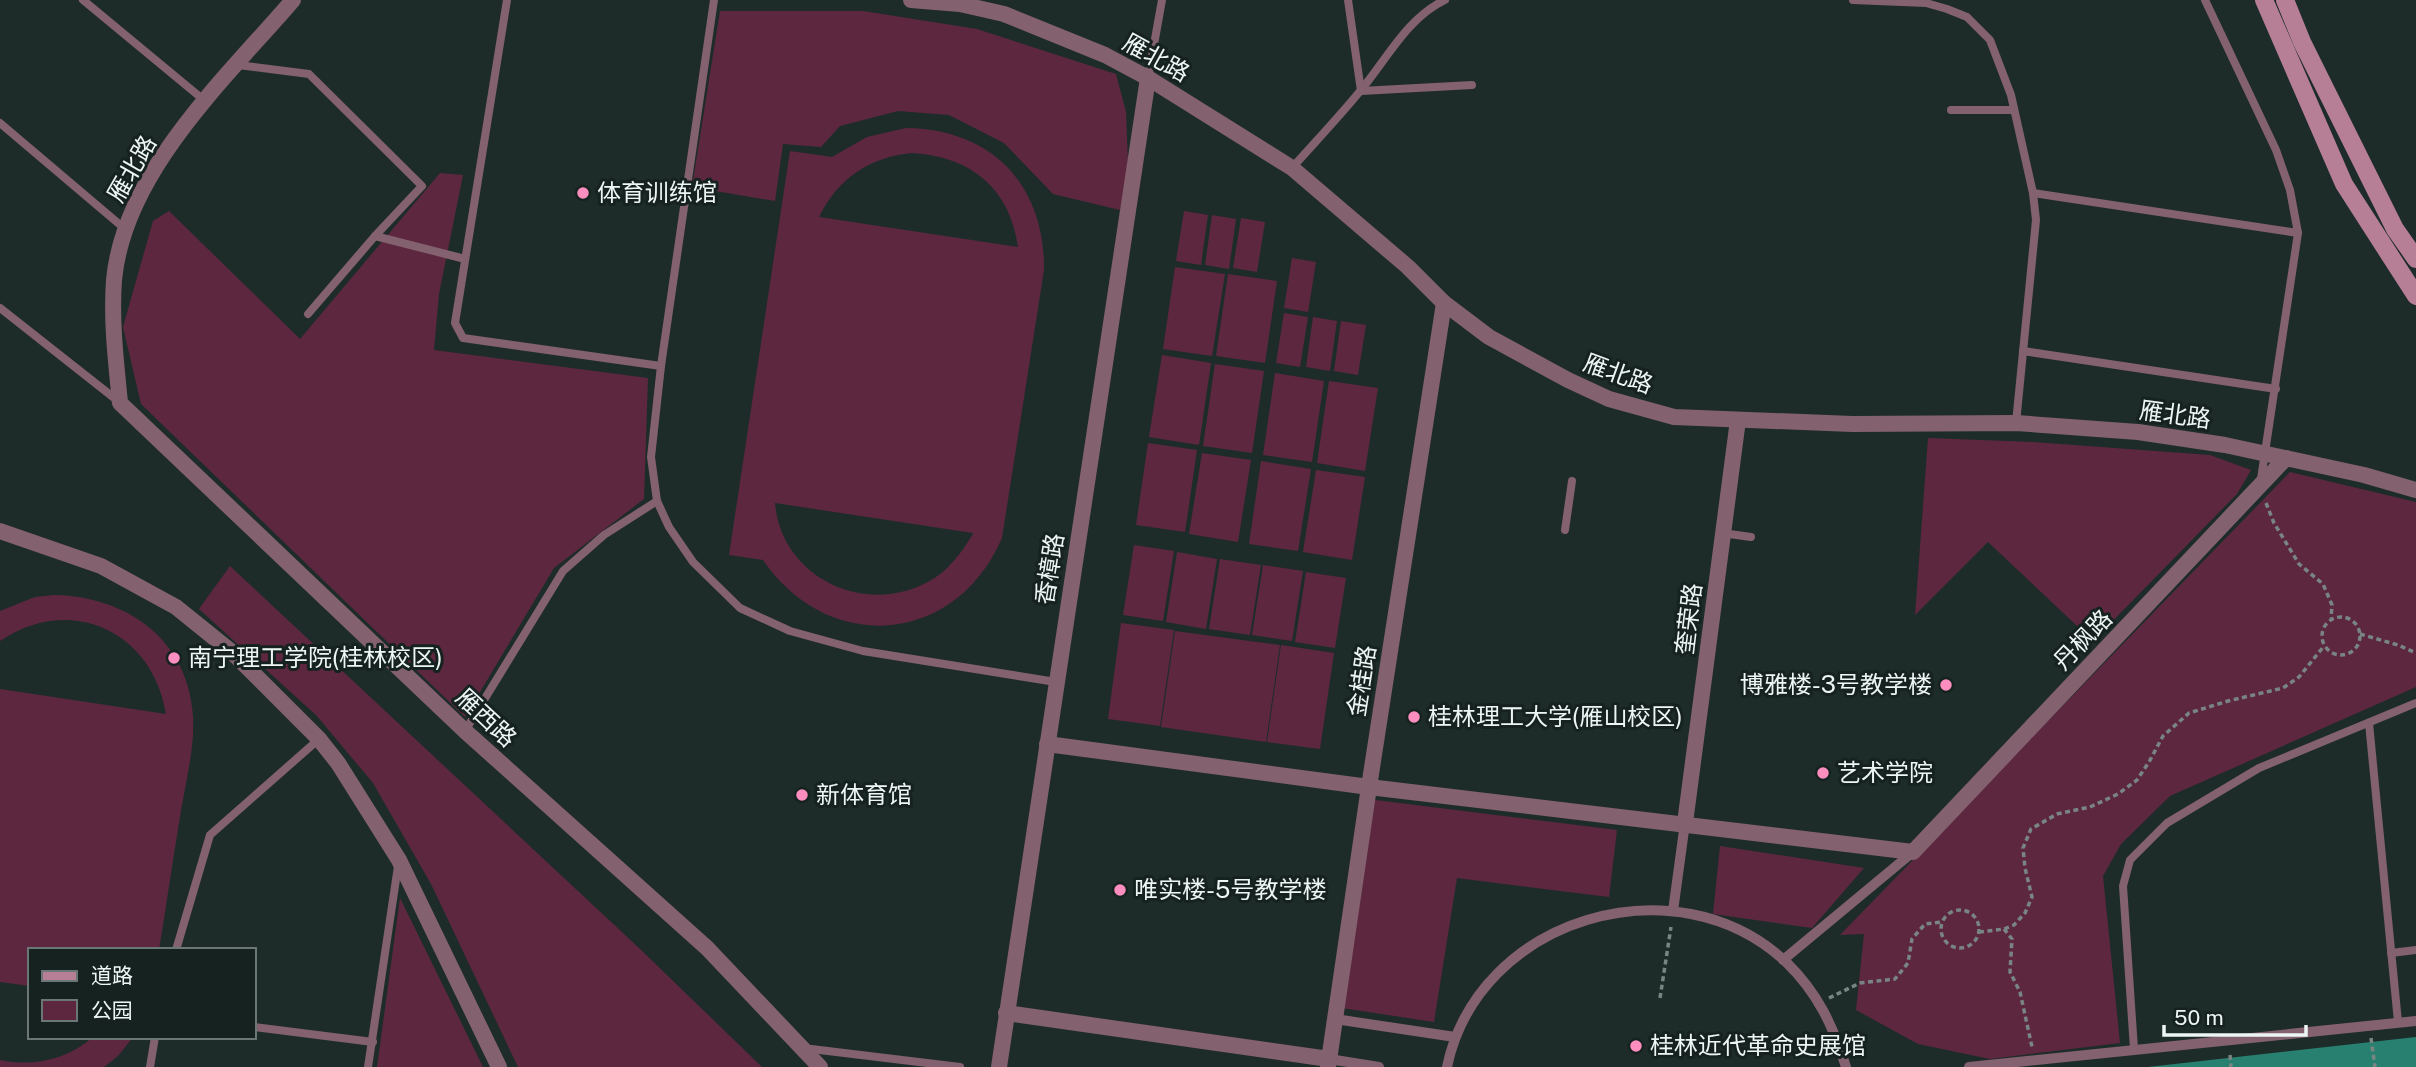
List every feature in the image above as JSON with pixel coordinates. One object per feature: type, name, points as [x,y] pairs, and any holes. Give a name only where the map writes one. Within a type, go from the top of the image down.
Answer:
[{"type":"main road","points":[[2264,0],[2344,184],[2416,296]]},
{"type":"main road","points":[[2285,0],[2302,42],[2389,216],[2416,259]]},
{"type":"street","name":"雁北路","points":[[120,403],[112,320],[114,277],[125,229],[136,201],[151,173],[206,101],[293,0]]},
{"type":"street","name":"雁北路","points":[[915,0],[960,4],[1004,14],[1105,55],[1148,78],[1292,168],[1408,267],[1444,303],[1489,337],[1609,399],[1674,417],[1852,424],[2017,423],[2190,438],[2364,475],[2416,490]]},
{"type":"street","name":"香樟路","points":[[999,1067],[1148,78]]},
{"type":"street","name":"金桂路","points":[[1328,1063],[1444,303]]},
{"type":"street","name":"雁西路","points":[[120,403],[465,731],[707,948],[820,1067]]},
{"type":"street","name":"奎荣路","points":[[1685,823],[1738,420]]},
{"type":"street","name":"丹枫路","points":[[1913,852],[2286,458]]},
{"type":"street","points":[[0,531],[101,566],[176,607],[233,653],[319,738],[338,763],[399,860],[499,1067]]},
{"type":"street","points":[[1047,744],[1369,787],[1913,852]]},
{"type":"street","points":[[1673,911],[1685,823]]},
{"type":"street","points":[[1783,960],[1913,852]]},
{"type":"street","points":[[1447,1067],[1455,1037],[1473,1006],[1492,980],[1516,956],[1544,937],[1606,913],[1673,911],[1706,918],[1737,930],[1783,960],[1809,989],[1831,1023],[1846,1067]]},
{"type":"street","points":[[1006,1013],[1328,1063],[1379,1067]]},
{"type":"street","points":[[1335,1019],[1455,1037]]},
{"type":"street","points":[[1969,1067],[2416,1021]]},
{"type":"lane","points":[[83,0],[206,101]]},
{"type":"lane","points":[[507,0],[455,323],[463,338],[661,366]]},
{"type":"lane","points":[[714,0],[661,366],[651,457],[657,500],[669,527],[693,562],[740,608],[790,631],[863,651],[1056,682]]},
{"type":"lane","points":[[1148,78],[1162,0]]},
{"type":"lane","points":[[1348,0],[1361,91]]},
{"type":"lane","points":[[1292,168],[1361,91],[1410,26],[1428,9],[1445,0]]},
{"type":"lane","points":[[1853,0],[1926,3],[1947,9],[1966,16],[1990,40],[2011,95],[2033,193],[2036,220],[2017,423]]},
{"type":"lane","points":[[2205,0],[2276,150],[2290,190],[2298,233],[2260,488]]},
{"type":"lane","points":[[237,65],[309,74],[422,186],[308,314]]},
{"type":"lane","points":[[1361,91],[1472,85]]},
{"type":"lane","points":[[1951,110],[2014,110]]},
{"type":"lane","points":[[0,124],[125,229]]},
{"type":"lane","points":[[2033,193],[2298,233]]},
{"type":"lane","points":[[375,236],[465,259]]},
{"type":"lane","points":[[0,308],[120,403]]},
{"type":"lane","points":[[2023,351],[2276,388]]},
{"type":"lane","points":[[1565,530],[1572,481]]},
{"type":"lane","points":[[465,731],[563,571],[604,535],[657,500]]},
{"type":"lane","points":[[1722,533],[1751,537]]},
{"type":"lane","points":[[2134,1049],[2123,886],[2130,860],[2166,823],[2259,768],[2416,703]]},
{"type":"lane","points":[[2369,723],[2398,1022]]},
{"type":"lane","points":[[177,948],[210,835],[319,738]]},
{"type":"lane","points":[[368,1067],[399,860]]},
{"type":"lane","points":[[2391,953],[2416,950]]},
{"type":"lane","points":[[256,1027],[373,1042]]},
{"type":"lane","points":[[150,1067],[155,1039]]},
{"type":"lane","points":[[802,1048],[960,1067]]},
{"type":"path","points":[[2260,488],[2274,523],[2299,564],[2323,584],[2332,605],[2332,618]]},
{"type":"path","points":[[2344,616],[2350,618],[2359,628],[2360,634],[2357,646],[2347,654],[2334,654],[2324,646],[2321,634],[2326,622],[2344,616]]},
{"type":"path","points":[[2360,634],[2416,653]]},
{"type":"path","points":[[1979,932],[2014,925],[2025,913],[2032,897],[2023,848],[2031,829],[2057,814],[2090,807],[2118,794],[2137,780],[2163,736],[2189,713],[2283,688],[2299,677],[2324,646]]},
{"type":"path","points":[[1963,910],[1975,916],[1979,932],[1976,940],[1966,948],[1954,948],[1944,940],[1940,928],[1942,922],[1951,912],[1963,910]]},
{"type":"path","points":[[1660,998],[1673,911]]},
{"type":"path","points":[[1819,1004],[1860,983],[1895,979],[1908,963],[1912,939],[1925,924],[1942,922]]},
{"type":"path","points":[[2004,929],[2012,939],[2010,972],[2020,992],[2034,1060]]},
{"type":"path","points":[[2369,1025],[2375,1067]]},
{"type":"green space","points":[[720,11],[863,11],[977,29],[1116,74],[1126,112],[1128,163],[1120,210],[1053,194],[1004,143],[949,115],[898,111],[840,126],[821,147],[783,144],[775,201],[692,187]]},
{"type":"green space","points":[[906,128],[937,131],[964,139],[988,151],[1008,167],[1035,212],[1042,240],[1044,270],[1002,538],[981,574],[955,600],[924,617],[890,625],[855,623],[822,612],[790,591],[763,560],[729,555],[790,151],[832,157],[867,137]],"holes":[[[912,153],[933,155],[952,161],[984,179],[1006,208],[1014,226],[1018,247],[819,217],[836,191],[857,172],[882,159]],[[775,503],[973,533],[973,534],[959,555],[934,579],[901,592],[876,595],[829,583],[809,569],[792,551],[781,529]]]},
{"type":"green space","points":[[440,173],[463,175],[439,294],[434,350],[648,378],[644,499],[554,568],[465,717],[141,404],[123,327],[153,221],[169,211],[300,339]]},
{"type":"green space","points":[[1184,211],[1208,215],[1201,265],[1176,261]]},
{"type":"green space","points":[[1212,215],[1236,219],[1229,269],[1205,265]]},
{"type":"green space","points":[[1241,218],[1265,222],[1257,272],[1233,268]]},
{"type":"green space","points":[[1292,258],[1316,262],[1308,312],[1284,308]]},
{"type":"green space","points":[[1175,267],[1225,274],[1212,356],[1163,349]]},
{"type":"green space","points":[[1228,274],[1277,281],[1265,363],[1216,356]]},
{"type":"green space","points":[[1284,313],[1308,317],[1300,367],[1276,363]]},
{"type":"green space","points":[[1313,317],[1337,321],[1330,371],[1306,367]]},
{"type":"green space","points":[[1341,321],[1366,325],[1358,375],[1334,371]]},
{"type":"green space","points":[[1162,355],[1211,363],[1199,445],[1149,437]]},
{"type":"green space","points":[[1215,364],[1264,371],[1252,453],[1203,446]]},
{"type":"green space","points":[[1275,373],[1324,381],[1312,462],[1263,455]]},
{"type":"green space","points":[[1329,381],[1378,388],[1365,471],[1317,463]]},
{"type":"green space","points":[[1928,438],[2033,442],[2210,455],[2251,470],[2237,494],[2093,641],[1988,542],[1915,615]]},
{"type":"green space","points":[[1148,443],[1197,450],[1185,532],[1136,525]]},
{"type":"green space","points":[[1202,453],[1251,460],[1238,542],[1189,534]]},
{"type":"green space","points":[[1261,461],[1311,469],[1298,551],[1249,544]]},
{"type":"green space","points":[[1316,470],[1365,477],[1352,560],[1303,552]]},
{"type":"green space","points":[[2290,472],[2416,502],[2416,687],[2170,796],[2121,844],[2103,876],[2120,1043],[1990,1059],[1918,1044],[1856,1010],[1864,934],[1840,935]]},
{"type":"green space","points":[[1134,545],[1174,551],[1163,621],[1123,615]]},
{"type":"green space","points":[[1177,552],[1217,559],[1206,629],[1166,622]]},
{"type":"green space","points":[[1220,559],[1261,565],[1250,635],[1209,629]]},
{"type":"green space","points":[[1263,565],[1303,571],[1292,641],[1252,635]]},
{"type":"green space","points":[[230,566],[639,948],[762,1067],[518,1067],[431,884],[373,783],[316,715],[199,609]]},
{"type":"green space","points":[[1306,572],[1346,578],[1335,648],[1295,642]]},
{"type":"green space","points":[[55,595],[106,604],[149,627],[166,644],[179,665],[189,689],[193,716],[189,770],[159,948],[28,948],[28,986],[0,982],[0,689],[166,714],[158,685],[144,661],[126,642],[104,628],[80,621],[54,620],[27,627],[0,641],[0,611],[35,597]]},
{"type":"green space","points":[[1121,623],[1174,630],[1160,726],[1108,719]]},
{"type":"green space","points":[[1175,631],[1280,645],[1266,742],[1161,727]]},
{"type":"green space","points":[[1281,645],[1334,653],[1320,749],[1267,742]]},
{"type":"green space","points":[[1375,800],[1617,830],[1609,897],[1457,878],[1434,1022],[1342,1008]]},
{"type":"green space","points":[[1720,846],[1864,868],[1812,928],[1713,914]]},
{"type":"green space","points":[[400,898],[483,1067],[377,1067]]},
{"type":"green space","points":[[90,1039],[131,1039],[118,1056],[104,1067],[0,1067],[0,1060],[25,1063],[49,1060]]},
{"type":"shaded area","points":[[2416,1037],[2416,1067],[2148,1067]]},
{"type":"place","name":"体育训练馆","points":[[583,193]]},
{"type":"place","name":"南宁理工学院(桂林校区)","points":[[174,658]]},
{"type":"place","name":"博雅楼-3号教学楼","points":[[1946,685]]},
{"type":"place","name":"桂林理工大学(雁山校区)","points":[[1414,717]]},
{"type":"place","name":"艺术学院","points":[[1823,773]]},
{"type":"place","name":"新体育馆","points":[[802,795]]},
{"type":"place","name":"唯实楼-5号教学楼","points":[[1120,890]]},
{"type":"place","name":"桂林近代革命史展馆","points":[[1636,1046]]}]
